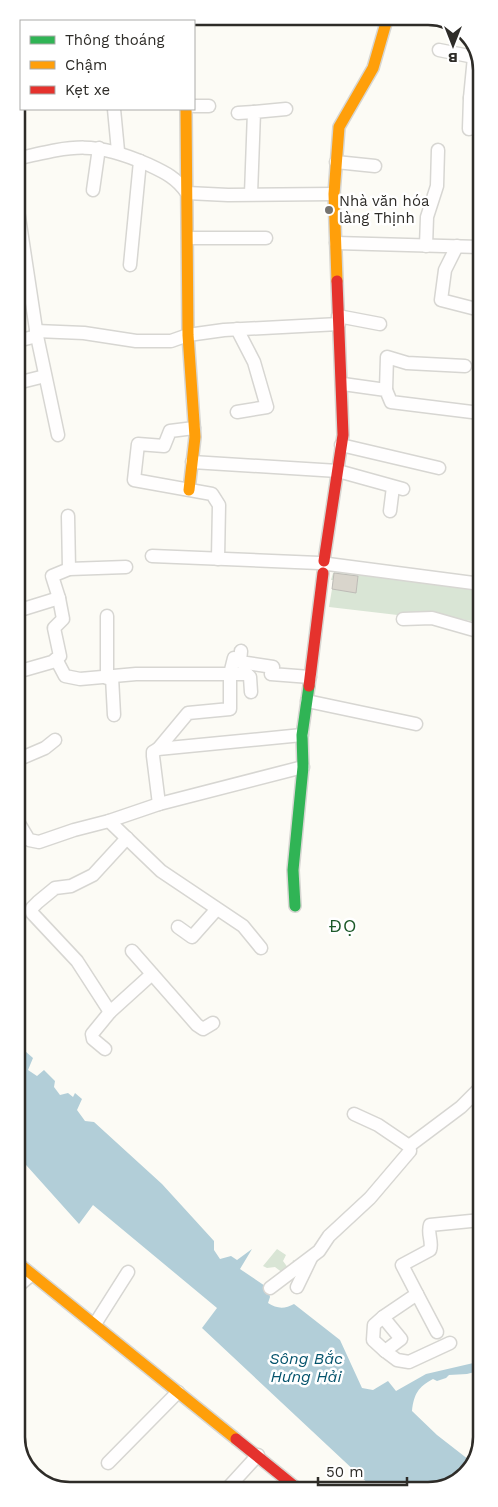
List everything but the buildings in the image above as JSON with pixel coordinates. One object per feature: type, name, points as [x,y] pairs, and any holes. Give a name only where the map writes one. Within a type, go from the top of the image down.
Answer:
[{"type":"street","points":[[295,906],[293,870],[303,768],[301,754],[302,735],[320,608],[323,565],[343,435],[343,384],[338,320],[334,194],[339,127],[373,68],[385,25]]},
{"type":"street","points":[[439,50],[470,56]]},
{"type":"street","points":[[195,106],[209,106]]},
{"type":"street","points":[[238,113],[286,109]]},
{"type":"street","points":[[469,129],[473,109]]},
{"type":"street","points":[[114,110],[118,151]]},
{"type":"street","points":[[186,110],[188,336],[194,428],[189,490]]},
{"type":"street","points":[[251,194],[254,112]]},
{"type":"street","points":[[93,190],[99,148]]},
{"type":"street","points":[[25,157],[61,149],[99,148],[118,151],[178,180],[187,192]]},
{"type":"street","points":[[426,246],[427,217],[437,186],[438,150]]},
{"type":"street","points":[[130,265],[140,161]]},
{"type":"street","points":[[336,162],[376,166]]},
{"type":"street","points":[[187,192],[334,194]]},
{"type":"street","points":[[188,238],[266,238]]},
{"type":"street","points":[[336,243],[473,247]]},
{"type":"street","points":[[457,246],[445,270],[441,300],[473,308]]},
{"type":"street","points":[[25,262],[44,376],[58,435]]},
{"type":"street","points":[[25,338],[36,334],[84,333],[136,341],[171,341],[188,336],[237,329],[338,320],[380,324]]},
{"type":"street","points":[[237,329],[254,362],[267,407],[237,412]]},
{"type":"street","points":[[465,366],[407,363],[387,357],[386,390],[390,402],[473,413]]},
{"type":"street","points":[[25,381],[44,376]]},
{"type":"street","points":[[343,384],[386,390]]},
{"type":"street","points":[[194,428],[170,431],[164,446],[138,444],[134,480],[212,494],[219,505],[218,560]]},
{"type":"street","points":[[341,445],[439,468]]},
{"type":"street","points":[[192,462],[338,471],[398,488],[390,512]]},
{"type":"street","points":[[68,516],[69,568]]},
{"type":"street","points":[[152,556],[323,565],[473,583]]},
{"type":"street","points":[[25,669],[60,656],[54,628],[63,619],[52,576],[69,568],[126,567]]},
{"type":"street","points":[[25,609],[59,598]]},
{"type":"street","points":[[107,616],[109,677],[114,715]]},
{"type":"street","points":[[403,619],[432,618],[473,630]]},
{"type":"street","points":[[159,804],[153,752],[158,749],[188,713],[230,709],[230,674],[238,654],[240,662],[273,667],[271,674],[310,677]]},
{"type":"street","points":[[56,659],[65,676],[80,679],[136,674],[247,674],[250,676],[251,692]]},
{"type":"street","points":[[306,701],[416,724]]},
{"type":"street","points":[[158,749],[302,735]]},
{"type":"street","points":[[25,757],[45,748],[55,740]]},
{"type":"street","points":[[289,770],[301,754]]},
{"type":"street","points":[[25,839],[39,842],[159,804],[303,768]]},
{"type":"street","points":[[109,821],[161,871],[216,910],[243,926],[262,948]]},
{"type":"street","points":[[110,1012],[77,961],[32,913],[32,908],[55,888],[71,886],[93,875],[127,838]]},
{"type":"street","points":[[178,927],[192,937],[216,910]]},
{"type":"street","points":[[132,951],[196,1025],[203,1029],[213,1023]]},
{"type":"street","points":[[105,1049],[93,1040],[92,1034],[110,1012],[152,974]]},
{"type":"street","points":[[409,1146],[461,1107],[473,1096]]},
{"type":"street","points":[[354,1114],[378,1124],[409,1146]]},
{"type":"street","points":[[270,1288],[320,1251],[329,1236],[380,1187],[410,1151],[409,1146]]},
{"type":"street","points":[[437,1332],[402,1266],[430,1250],[428,1231],[430,1225],[473,1221]]},
{"type":"street","points":[[297,1287],[312,1257]]},
{"type":"street","points":[[25,1269],[96,1324],[290,1482]]},
{"type":"street","points":[[96,1324],[128,1272]]},
{"type":"street","points":[[25,1280],[31,1275]]},
{"type":"street","points":[[417,1294],[374,1325],[373,1340],[397,1360],[409,1362],[450,1343]]},
{"type":"street","points":[[383,1317],[401,1339],[385,1351]]},
{"type":"street","points":[[108,1463],[178,1392]]},
{"type":"street","points":[[233,1482],[258,1455]]},
{"type":"green space","points":[[337,570],[473,590],[473,621],[430,613],[406,616],[329,607],[332,589],[356,592],[358,577],[334,573],[333,580],[331,580],[333,573]]},
{"type":"green space","points":[[277,1249],[286,1255],[283,1261],[291,1272],[293,1260],[300,1265],[288,1282],[287,1276],[275,1267],[267,1268],[263,1266]]},
{"type":"water","name":"Sông Bắc Hưng Hải","points":[[25,1051],[33,1058],[28,1070],[37,1076],[44,1070],[55,1081],[54,1087],[60,1095],[68,1093],[73,1097],[75,1093],[82,1099],[77,1110],[85,1121],[94,1122],[162,1184],[214,1241],[214,1250],[220,1259],[231,1256],[237,1260],[252,1249],[240,1269],[268,1288],[270,1297],[268,1303],[281,1308],[294,1304],[340,1340],[362,1388],[373,1390],[388,1381],[396,1391],[426,1374],[473,1363],[473,1372],[449,1375],[437,1381],[433,1379],[420,1388],[414,1400],[412,1411],[437,1435],[467,1458],[464,1464],[448,1477],[434,1482],[367,1482],[202,1328],[217,1308],[93,1205],[79,1224],[25,1164]]},
{"type":"traffic: fast","points":[[295,906],[293,870],[303,767],[302,735],[309,686]]},
{"type":"traffic: slow","points":[[337,281],[334,194],[339,127],[373,68],[385,25]]},
{"type":"traffic: slow","points":[[186,110],[188,335],[195,437],[189,490]]},
{"type":"traffic: slow","points":[[25,1269],[236,1439]]},
{"type":"traffic: jam","points":[[324,561],[343,435],[337,281]]},
{"type":"traffic: jam","points":[[309,686],[323,573]]},
{"type":"traffic: jam","points":[[236,1439],[289,1482]]},
{"type":"place","name":"Nhà văn hóa làng Thịnh","points":[[329,210]]},
{"type":"district","name":"ĐỌ","points":[[343,926]]}]
